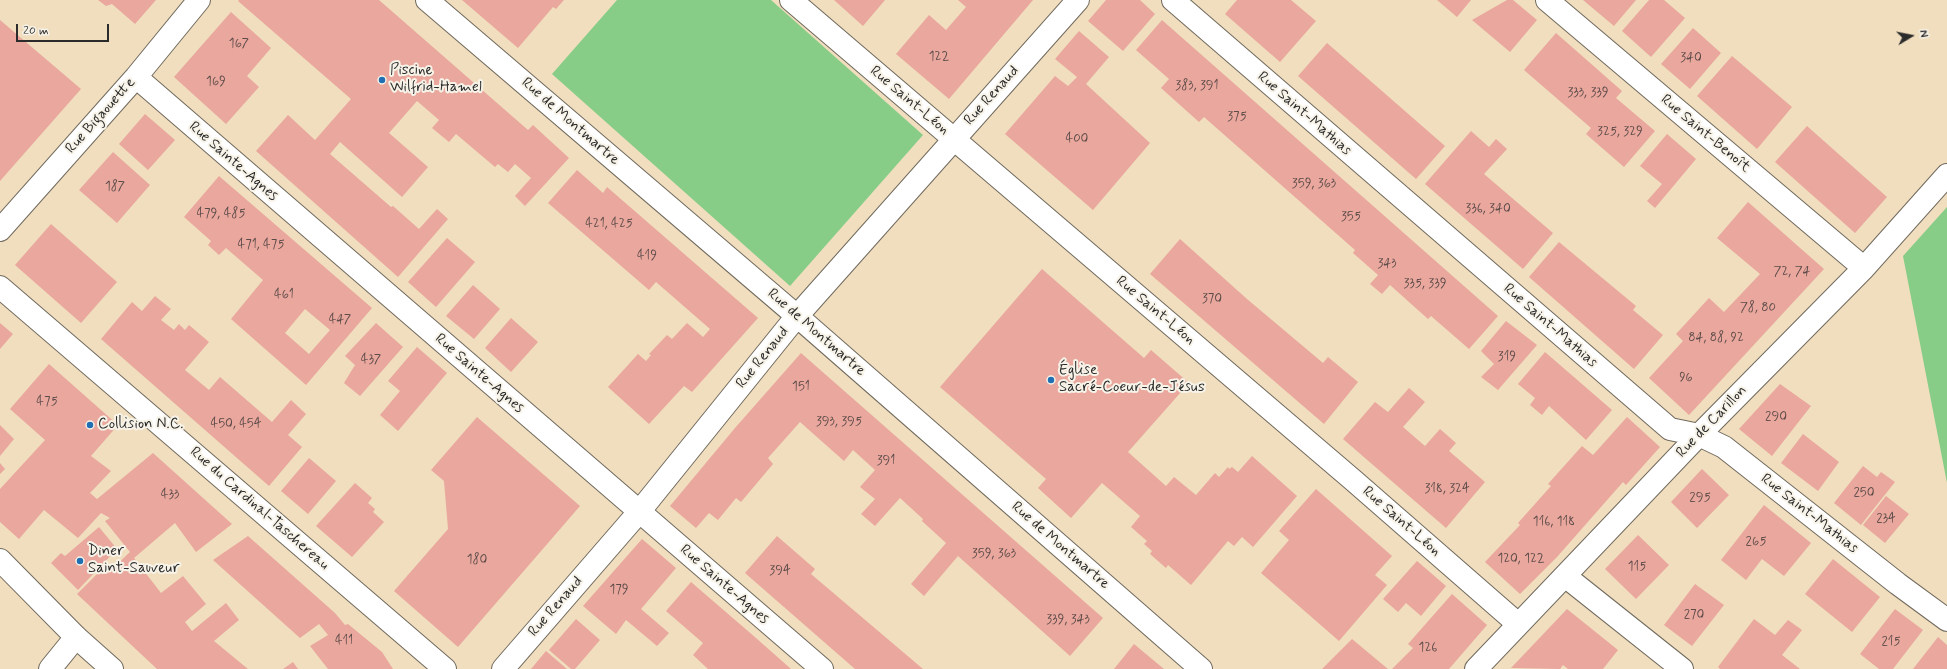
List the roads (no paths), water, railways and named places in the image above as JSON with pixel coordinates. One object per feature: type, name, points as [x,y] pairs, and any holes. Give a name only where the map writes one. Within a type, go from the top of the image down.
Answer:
[{"type":"street","name":"Rue Bigaouette","points":[[0,230],[136,77],[200,0]]},
{"type":"street","name":"Rue de Montmartre","points":[[427,0],[797,316],[1201,669]]},
{"type":"street","name":"Rue Saint-Léon","points":[[791,0],[1353,480],[1518,624]]},
{"type":"street","name":"Rue Renaud","points":[[503,669],[639,512],[797,316],[953,138],[1078,0]]},
{"type":"street","name":"Rue Saint-Mathias","points":[[1172,0],[1670,429],[1699,435],[1724,447],[1898,584],[1947,620]]},
{"type":"street","name":"Rue Saint-Benoît","points":[[1547,0],[1864,268]]},
{"type":"street","name":"Rue Sainte-Agnes","points":[[136,77],[822,669]]},
{"type":"street","name":"Rue de Carillon","points":[[1476,669],[1699,435],[1864,268],[1947,175]]},
{"type":"street","name":"Rue du Cardinal-Taschereau","points":[[0,287],[445,669]]},
{"type":"street","points":[[0,560],[76,637],[112,669]]},
{"type":"street","points":[[1565,576],[1682,669]]},
{"type":"street","points":[[50,669],[76,637]]},
{"type":"place","name":"Piscine Wilfrid-Hamel","points":[[382,80]]},
{"type":"place","name":"Église Sacré-Coeur-de-Jésus","points":[[1051,380]]},
{"type":"place","name":"Collision N.C.","points":[[90,425]]},
{"type":"place","name":"Diner Saint-Sauveur","points":[[80,561]]}]
